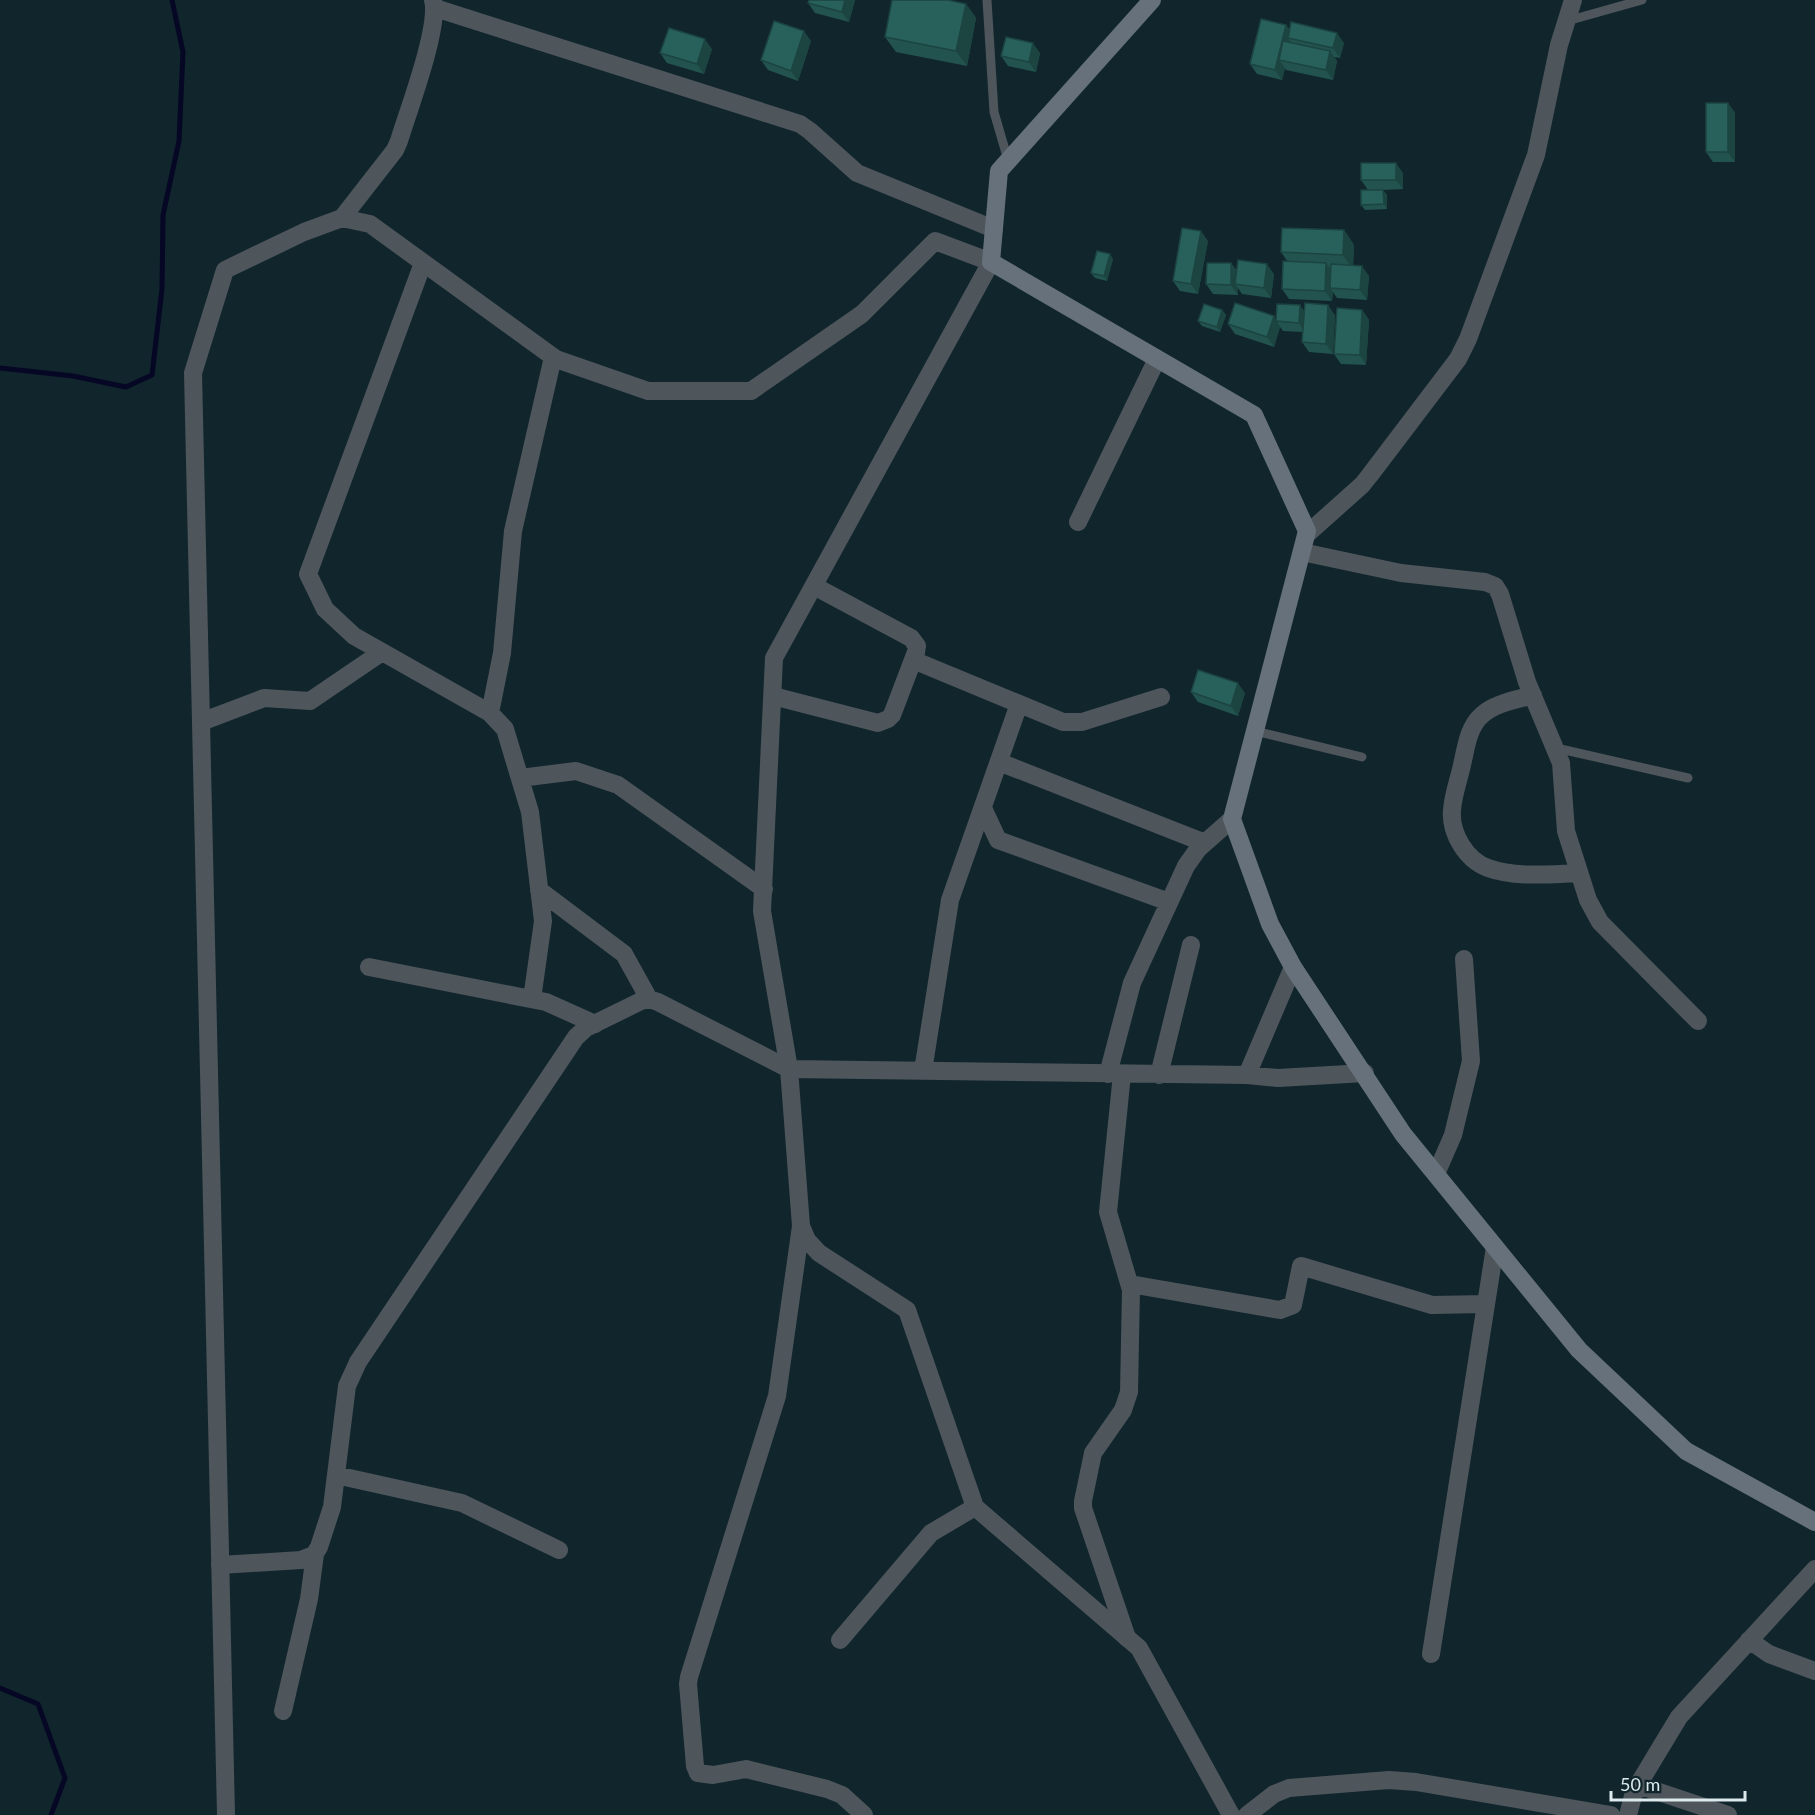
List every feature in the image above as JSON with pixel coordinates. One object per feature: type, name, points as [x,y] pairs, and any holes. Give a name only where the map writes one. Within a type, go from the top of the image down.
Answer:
[{"type":"main road","points":[[1152,0],[999,171],[990,262],[1254,415],[1307,531],[1232,819],[1270,924],[1293,967],[1365,1073],[1403,1134],[1579,1350],[1686,1451],[1810,1520]]},
{"type":"street","points":[[1573,0],[1559,45],[1536,155],[1463,349],[1370,475],[1304,543],[1401,573],[1485,582],[1495,586],[1500,594],[1533,695],[1562,763],[1566,831],[1588,900],[1600,922],[1698,1022]]},
{"type":"street","points":[[342,218],[399,141],[423,66],[434,4],[800,124],[810,130],[857,173],[994,229]]},
{"type":"street","points":[[226,1815],[193,372],[225,270],[304,232],[342,218],[370,224],[554,357],[648,391],[751,391],[862,314],[935,241],[990,262],[774,658],[762,910],[789,1069],[801,1226],[777,1396],[688,1684],[695,1766],[698,1773],[713,1775],[746,1769],[827,1789],[842,1794],[864,1815]]},
{"type":"street","points":[[423,263],[309,574],[325,609],[354,636],[490,713],[505,729],[530,812],[543,929],[532,999]]},
{"type":"street","points":[[490,713],[502,653],[513,531],[554,357]]},
{"type":"street","points":[[1078,522],[1157,359]]},
{"type":"street","points":[[773,696],[878,723],[892,715],[913,660],[917,646],[911,638],[814,586]]},
{"type":"street","points":[[201,722],[264,698],[310,701],[382,652]]},
{"type":"street","points":[[913,660],[1063,722],[1072,723],[1161,697]]},
{"type":"street","points":[[1533,695],[1492,707],[1481,716],[1470,732],[1452,810],[1457,838],[1471,857],[1487,868],[1507,873],[1537,875],[1579,873]]},
{"type":"street","points":[[923,1071],[950,900],[1019,704]]},
{"type":"street","points":[[999,762],[1205,843]]},
{"type":"street","points":[[520,778],[576,771],[618,785],[764,889]]},
{"type":"street","points":[[983,808],[998,840],[1169,902]]},
{"type":"street","points":[[1127,1638],[1083,1508],[1093,1453],[1123,1410],[1129,1392],[1130,1284],[1108,1212],[1115,1074],[1130,989],[1185,866],[1205,843],[1232,819]]},
{"type":"street","points":[[539,890],[624,954],[649,999]]},
{"type":"street","points":[[1159,1075],[1191,945]]},
{"type":"street","points":[[1436,1174],[1453,1135],[1471,1061],[1464,959]]},
{"type":"street","points":[[369,967],[532,999],[554,1005],[595,1024]]},
{"type":"street","points":[[1247,1075],[1293,967]]},
{"type":"street","points":[[283,1711],[309,1599],[315,1554],[330,1519],[348,1386],[358,1362],[576,1037],[595,1024],[649,999],[789,1069],[1247,1075],[1278,1078],[1365,1073]]},
{"type":"street","points":[[801,1226],[807,1240],[819,1252],[907,1310],[975,1507],[1138,1648],[1231,1815]]},
{"type":"street","points":[[1431,1654],[1495,1247]]},
{"type":"street","points":[[1130,1284],[1280,1310],[1293,1305],[1302,1266],[1432,1305],[1486,1304]]},
{"type":"street","points":[[336,1475],[462,1503],[559,1550]]},
{"type":"street","points":[[840,1640],[931,1533],[975,1507]]},
{"type":"street","points":[[220,1564],[301,1560],[315,1554]]},
{"type":"street","points":[[1628,1815],[1638,1785],[1673,1725],[1815,1569]]},
{"type":"street","points":[[1749,1640],[1764,1652],[1815,1671]]},
{"type":"street","points":[[1247,1815],[1274,1794],[1289,1788],[1396,1780],[1611,1815]]},
{"type":"street","points":[[1638,1785],[1728,1815]]},
{"type":"lane","points":[[987,0],[994,112],[1008,161]]},
{"type":"lane","points":[[1566,22],[1642,0]]},
{"type":"lane","points":[[1255,731],[1362,757]]},
{"type":"lane","points":[[1556,748],[1688,778]]},
{"type":"building","points":[[809,0],[845,0],[842,12],[808,3]]},
{"type":"building","points":[[892,0],[948,0],[966,4],[956,51],[885,37]]},
{"type":"building","points":[[1261,19],[1286,25],[1275,70],[1250,64]]},
{"type":"building","points":[[774,21],[804,31],[791,71],[761,60]]},
{"type":"building","points":[[1291,22],[1337,33],[1333,48],[1288,38]]},
{"type":"building","points":[[669,28],[705,39],[697,64],[660,53]]},
{"type":"building","points":[[1006,37],[1033,43],[1029,62],[1001,56]]},
{"type":"building","points":[[1283,41],[1330,51],[1326,70],[1279,60]]},
{"type":"building","points":[[1706,103],[1728,103],[1728,152],[1706,152]]},
{"type":"building","points":[[1361,163],[1396,163],[1396,180],[1361,180]]},
{"type":"building","points":[[1361,190],[1383,190],[1384,204],[1361,205]]},
{"type":"building","points":[[1182,228],[1201,231],[1191,284],[1173,281]]},
{"type":"building","points":[[1282,228],[1344,230],[1343,255],[1281,252]]},
{"type":"building","points":[[1097,251],[1110,254],[1104,276],[1091,273]]},
{"type":"building","points":[[1238,260],[1267,264],[1264,288],[1235,284]]},
{"type":"building","points":[[1283,261],[1326,263],[1325,291],[1282,289]]},
{"type":"building","points":[[1207,263],[1231,263],[1231,285],[1206,284]]},
{"type":"building","points":[[1331,264],[1362,266],[1360,290],[1330,288]]},
{"type":"building","points":[[1235,303],[1274,316],[1267,337],[1228,324]]},
{"type":"building","points":[[1305,303],[1328,305],[1326,344],[1302,342]]},
{"type":"building","points":[[1204,304],[1222,310],[1217,327],[1198,321]]},
{"type":"building","points":[[1277,304],[1300,305],[1299,323],[1276,321]]},
{"type":"building","points":[[1337,308],[1362,310],[1360,355],[1334,354]]},
{"type":"building","points":[[1198,670],[1238,683],[1231,706],[1191,692]]},
{"type":"waterway","points":[[0,368],[73,376],[126,387],[152,375],[162,289],[163,215],[179,141],[183,52],[172,0]]},
{"type":"waterway","points":[[0,1688],[38,1704],[65,1778],[51,1815]]}]
